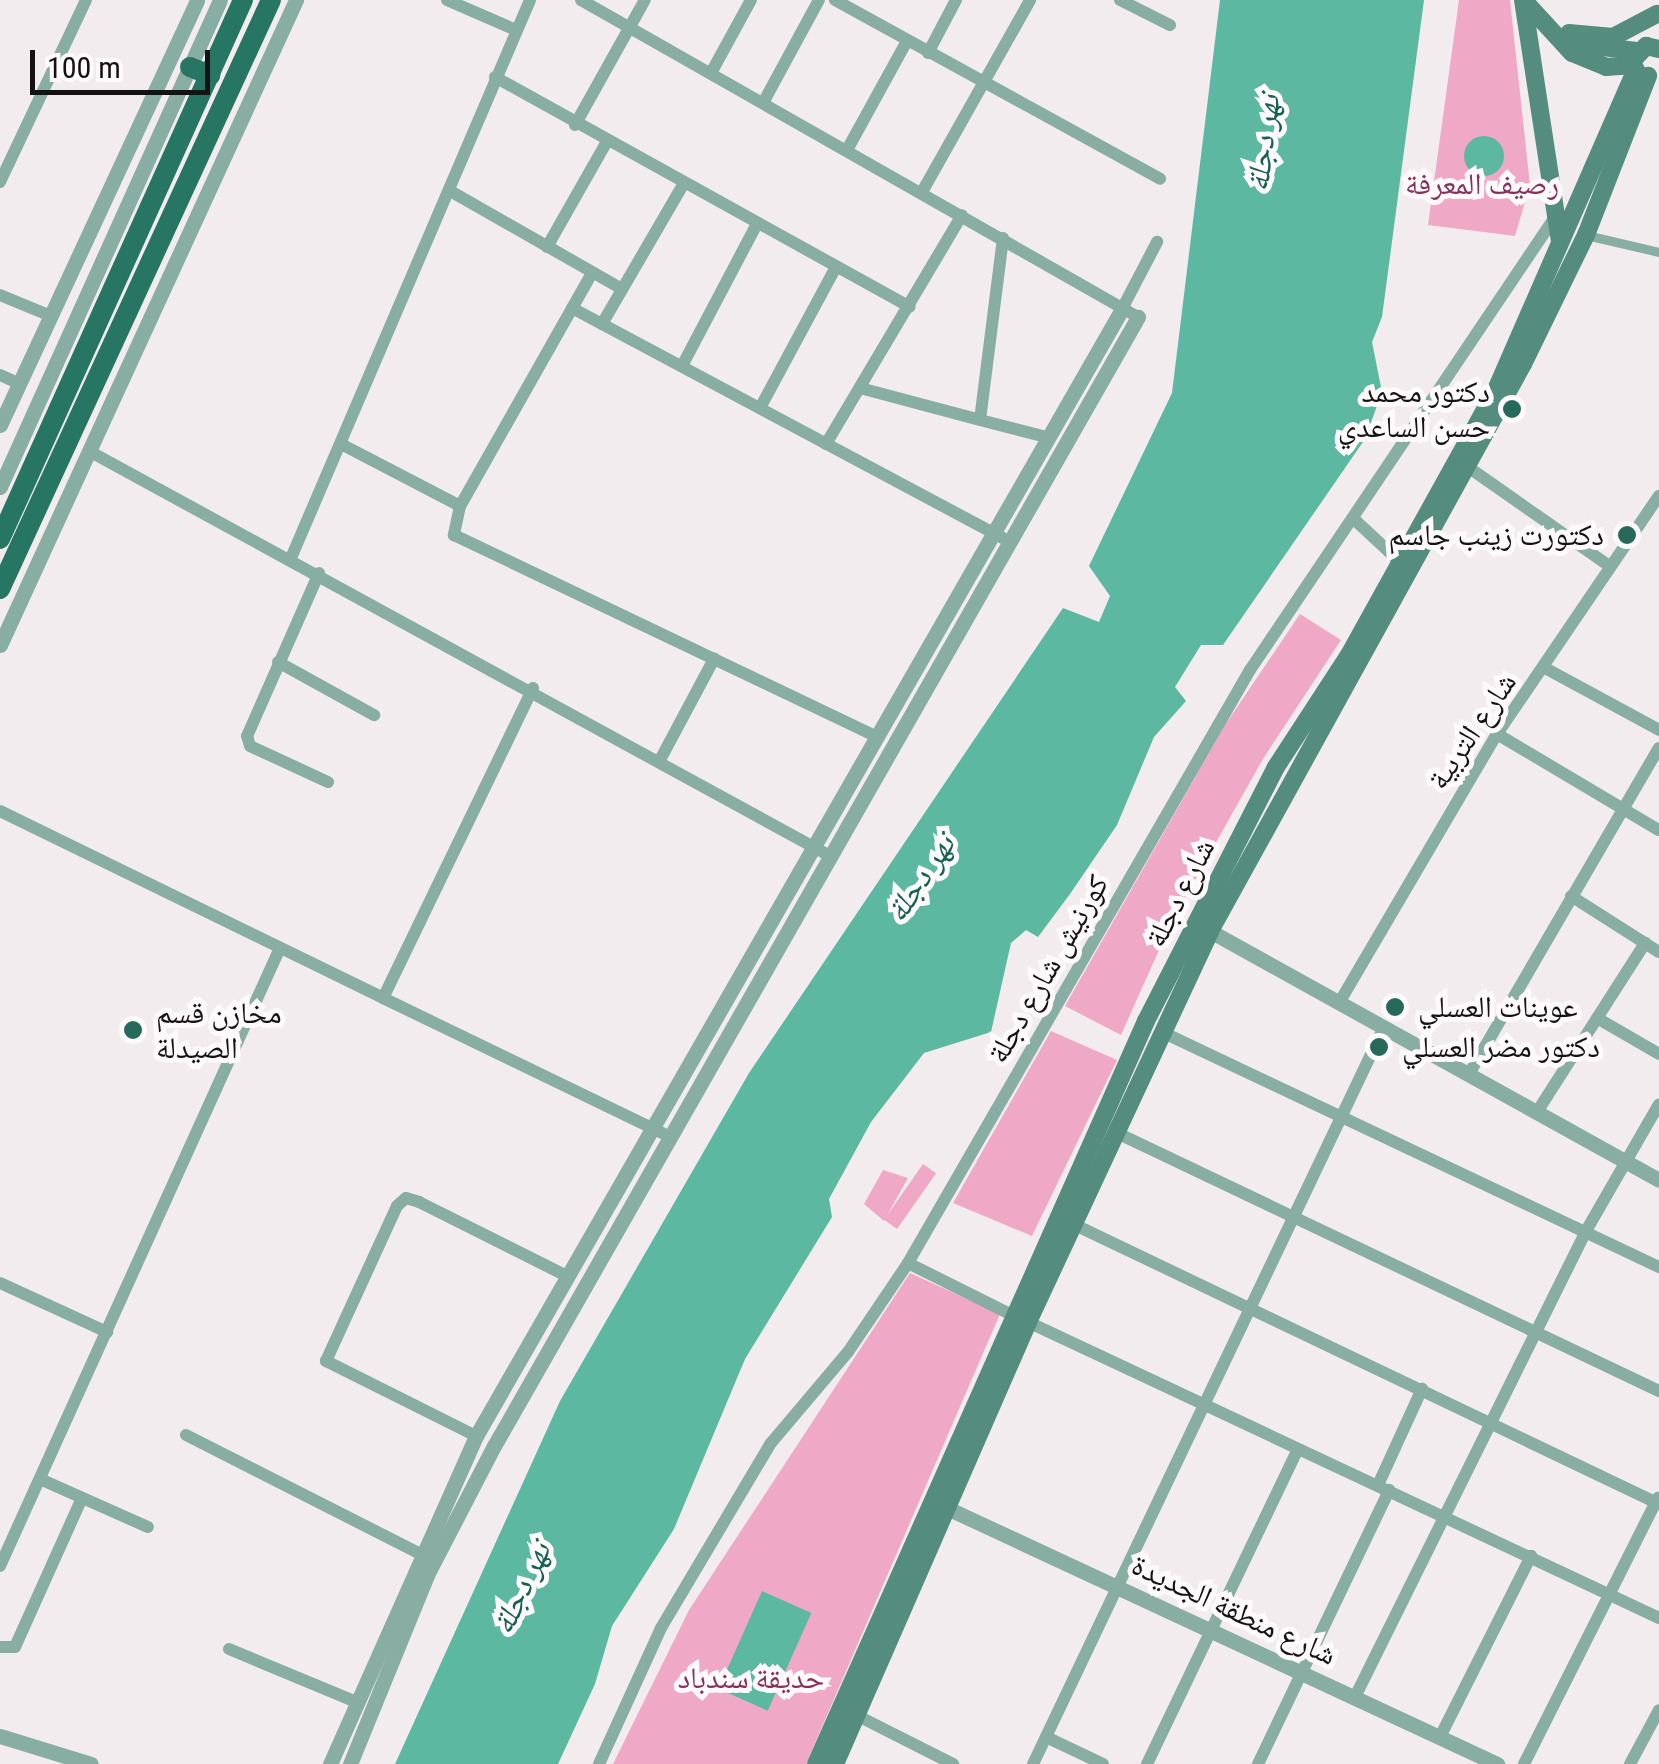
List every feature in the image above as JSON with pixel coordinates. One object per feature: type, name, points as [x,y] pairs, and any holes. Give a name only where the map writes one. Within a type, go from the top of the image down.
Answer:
[{"type":"main road","points":[[0,539],[200,71],[243,0]]},
{"type":"main road","points":[[0,590],[272,0]]},
{"type":"main road","points":[[1524,0],[1572,53],[1606,67],[1645,62]]},
{"type":"main road","points":[[1524,0],[1558,208],[1559,252]]},
{"type":"main road","points":[[1535,0],[1558,30],[1587,50],[1645,62]]},
{"type":"main road","points":[[1558,30],[1613,37],[1658,12]]},
{"type":"main road","name":"شارع دجلة","points":[[835,1764],[946,1508],[1020,1318],[1073,1224],[1210,931],[1468,467],[1586,236],[1658,12]]},
{"type":"main road","name":"شارع دجلة","points":[[816,1764],[1215,883],[1495,392],[1645,62]]},
{"type":"main road","points":[[232,84],[253,95]]},
{"type":"street","points":[[0,182],[86,0]]},
{"type":"street","points":[[0,424],[197,0]]},
{"type":"street","points":[[0,487],[200,71],[220,0]]},
{"type":"street","points":[[0,645],[296,0]]},
{"type":"street","points":[[447,0],[516,30]]},
{"type":"street","points":[[291,558],[452,192],[530,0]]},
{"type":"street","points":[[350,1764],[462,1506],[1138,317],[581,0]]},
{"type":"street","points":[[575,125],[645,0]]},
{"type":"street","points":[[710,73],[752,0]]},
{"type":"street","points":[[763,104],[819,0]]},
{"type":"street","points":[[834,0],[856,5],[907,41],[1160,179]]},
{"type":"street","points":[[928,53],[956,0]]},
{"type":"street","points":[[922,192],[1030,0]]},
{"type":"street","points":[[1120,0],[1170,25]]},
{"type":"street","points":[[846,150],[907,41]]},
{"type":"street","points":[[496,77],[606,143],[910,307]]},
{"type":"street","points":[[546,247],[606,143]]},
{"type":"street","points":[[602,324],[683,185]]},
{"type":"street","points":[[452,192],[622,289]]},
{"type":"street","name":"كورنيش شارع دجلة","points":[[599,1764],[662,1628],[771,1443],[848,1352],[908,1263],[1250,670],[1356,521],[1558,208]]},
{"type":"street","points":[[826,444],[962,215]]},
{"type":"street","points":[[682,366],[757,224]]},
{"type":"street","points":[[1586,236],[1659,252]]},
{"type":"street","points":[[980,420],[1003,238]]},
{"type":"street","points":[[330,1764],[419,1553],[476,1436],[1157,242]]},
{"type":"street","points":[[760,408],[836,267]]},
{"type":"street","points":[[592,273],[460,506],[454,535],[876,736]]},
{"type":"street","points":[[0,294],[50,316]]},
{"type":"street","points":[[572,308],[1010,542]]},
{"type":"street","points":[[0,374],[20,384]]},
{"type":"street","points":[[860,388],[1046,438]]},
{"type":"street","points":[[341,444],[460,506]]},
{"type":"street","points":[[89,451],[533,688],[830,856]]},
{"type":"street","points":[[1468,467],[1608,565]]},
{"type":"street","name":"شارع التربية","points":[[1339,1002],[1497,734],[1545,668],[1608,565],[1659,496]]},
{"type":"street","points":[[1356,521],[1398,560]]},
{"type":"street","points":[[319,573],[252,723],[250,746],[328,782]]},
{"type":"street","points":[[660,760],[714,658]]},
{"type":"street","points":[[278,662],[374,714]]},
{"type":"street","points":[[1545,668],[1659,730]]},
{"type":"street","points":[[383,998],[533,688]]},
{"type":"street","points":[[1497,734],[1659,830]]},
{"type":"street","points":[[1468,1074],[1659,748]]},
{"type":"street","points":[[0,811],[670,1137]]},
{"type":"street","points":[[1571,896],[1659,952]]},
{"type":"street","points":[[1210,931],[1659,1180]]},
{"type":"street","points":[[1537,1112],[1645,943]]},
{"type":"street","points":[[0,1566],[280,948]]},
{"type":"street","points":[[1598,1018],[1659,1054]]},
{"type":"street","points":[[1033,1764],[1384,1027]]},
{"type":"street","points":[[708,1029],[726,1039]]},
{"type":"street","points":[[1162,1032],[1659,1267]]},
{"type":"street","points":[[1355,1697],[1534,1332],[1659,1104]]},
{"type":"street","points":[[1115,1132],[1659,1392]]},
{"type":"street","points":[[476,1436],[326,1361],[397,1206],[406,1198],[419,1202],[567,1276]]},
{"type":"street","points":[[1073,1224],[1658,1501],[1524,1764]]},
{"type":"street","points":[[908,1263],[1659,1618]]},
{"type":"street","points":[[0,1283],[107,1332]]},
{"type":"street","points":[[1258,1764],[1383,1488],[1422,1389]]},
{"type":"street","points":[[186,1435],[419,1553]]},
{"type":"street","points":[[1147,1764],[1298,1449]]},
{"type":"street","points":[[40,1479],[148,1527]]},
{"type":"street","points":[[0,1648],[15,1647],[82,1498]]},
{"type":"street","name":"شارع منطقة الجديدة","points":[[946,1508],[1496,1764]]},
{"type":"street","points":[[1440,1737],[1531,1556]]},
{"type":"street","points":[[230,1648],[354,1701]]},
{"type":"street","points":[[1630,1764],[1659,1710]]},
{"type":"street","points":[[856,1715],[953,1764]]},
{"type":"street","points":[[0,1736],[91,1764]]},
{"type":"street","points":[[1046,1737],[1103,1764]]},
{"type":"green space","name":"رصيف المعرفة","points":[[1459,0],[1510,0],[1530,185],[1515,236],[1428,225]]},
{"type":"green space","points":[[1300,614],[1341,640],[1263,759],[1173,919],[1121,1035],[1065,1006],[1225,725]]},
{"type":"green space","points":[[1051,1031],[1117,1060],[1032,1236],[953,1203]]},
{"type":"green space","points":[[923,1164],[936,1173],[897,1229],[884,1220]]},
{"type":"green space","points":[[883,1170],[908,1178],[884,1221],[864,1204]]},
{"type":"green space","name":"حديقة سندباد","points":[[910,1273],[1000,1314],[806,1764],[613,1764],[689,1610]]},
{"type":"water","name":"نهر دجلة","points":[[1220,0],[1424,0],[1382,317],[1372,342],[1382,392],[1365,439],[1223,645],[1201,645],[1175,687],[1186,701],[1154,737],[1117,825],[1070,894],[1038,937],[1026,930],[1011,943],[991,1032],[924,1053],[871,1122],[829,1199],[832,1217],[745,1359],[674,1529],[612,1626],[595,1684],[558,1764],[395,1764],[560,1401],[749,1073],[1063,608],[1099,622],[1110,596],[1089,566],[1172,393]]},
{"type":"water","points":[[1484,136],[1498,142],[1504,156],[1498,170],[1484,176],[1470,170],[1464,156],[1470,142]]},
{"type":"water","points":[[762,1591],[811,1613],[768,1711],[718,1689]]},
{"type":"place","name":"دكتور محمد حسن الساعدي","points":[[1512,409]]},
{"type":"place","name":"دكتورت زينب جاسم","points":[[1627,535]]},
{"type":"place","name":"عوينات العسلي","points":[[1395,1007]]},
{"type":"place","name":"مخازن قسم الصيدلة","points":[[133,1030]]},
{"type":"place","name":"دكتور مضر العسلي","points":[[1379,1047]]}]
